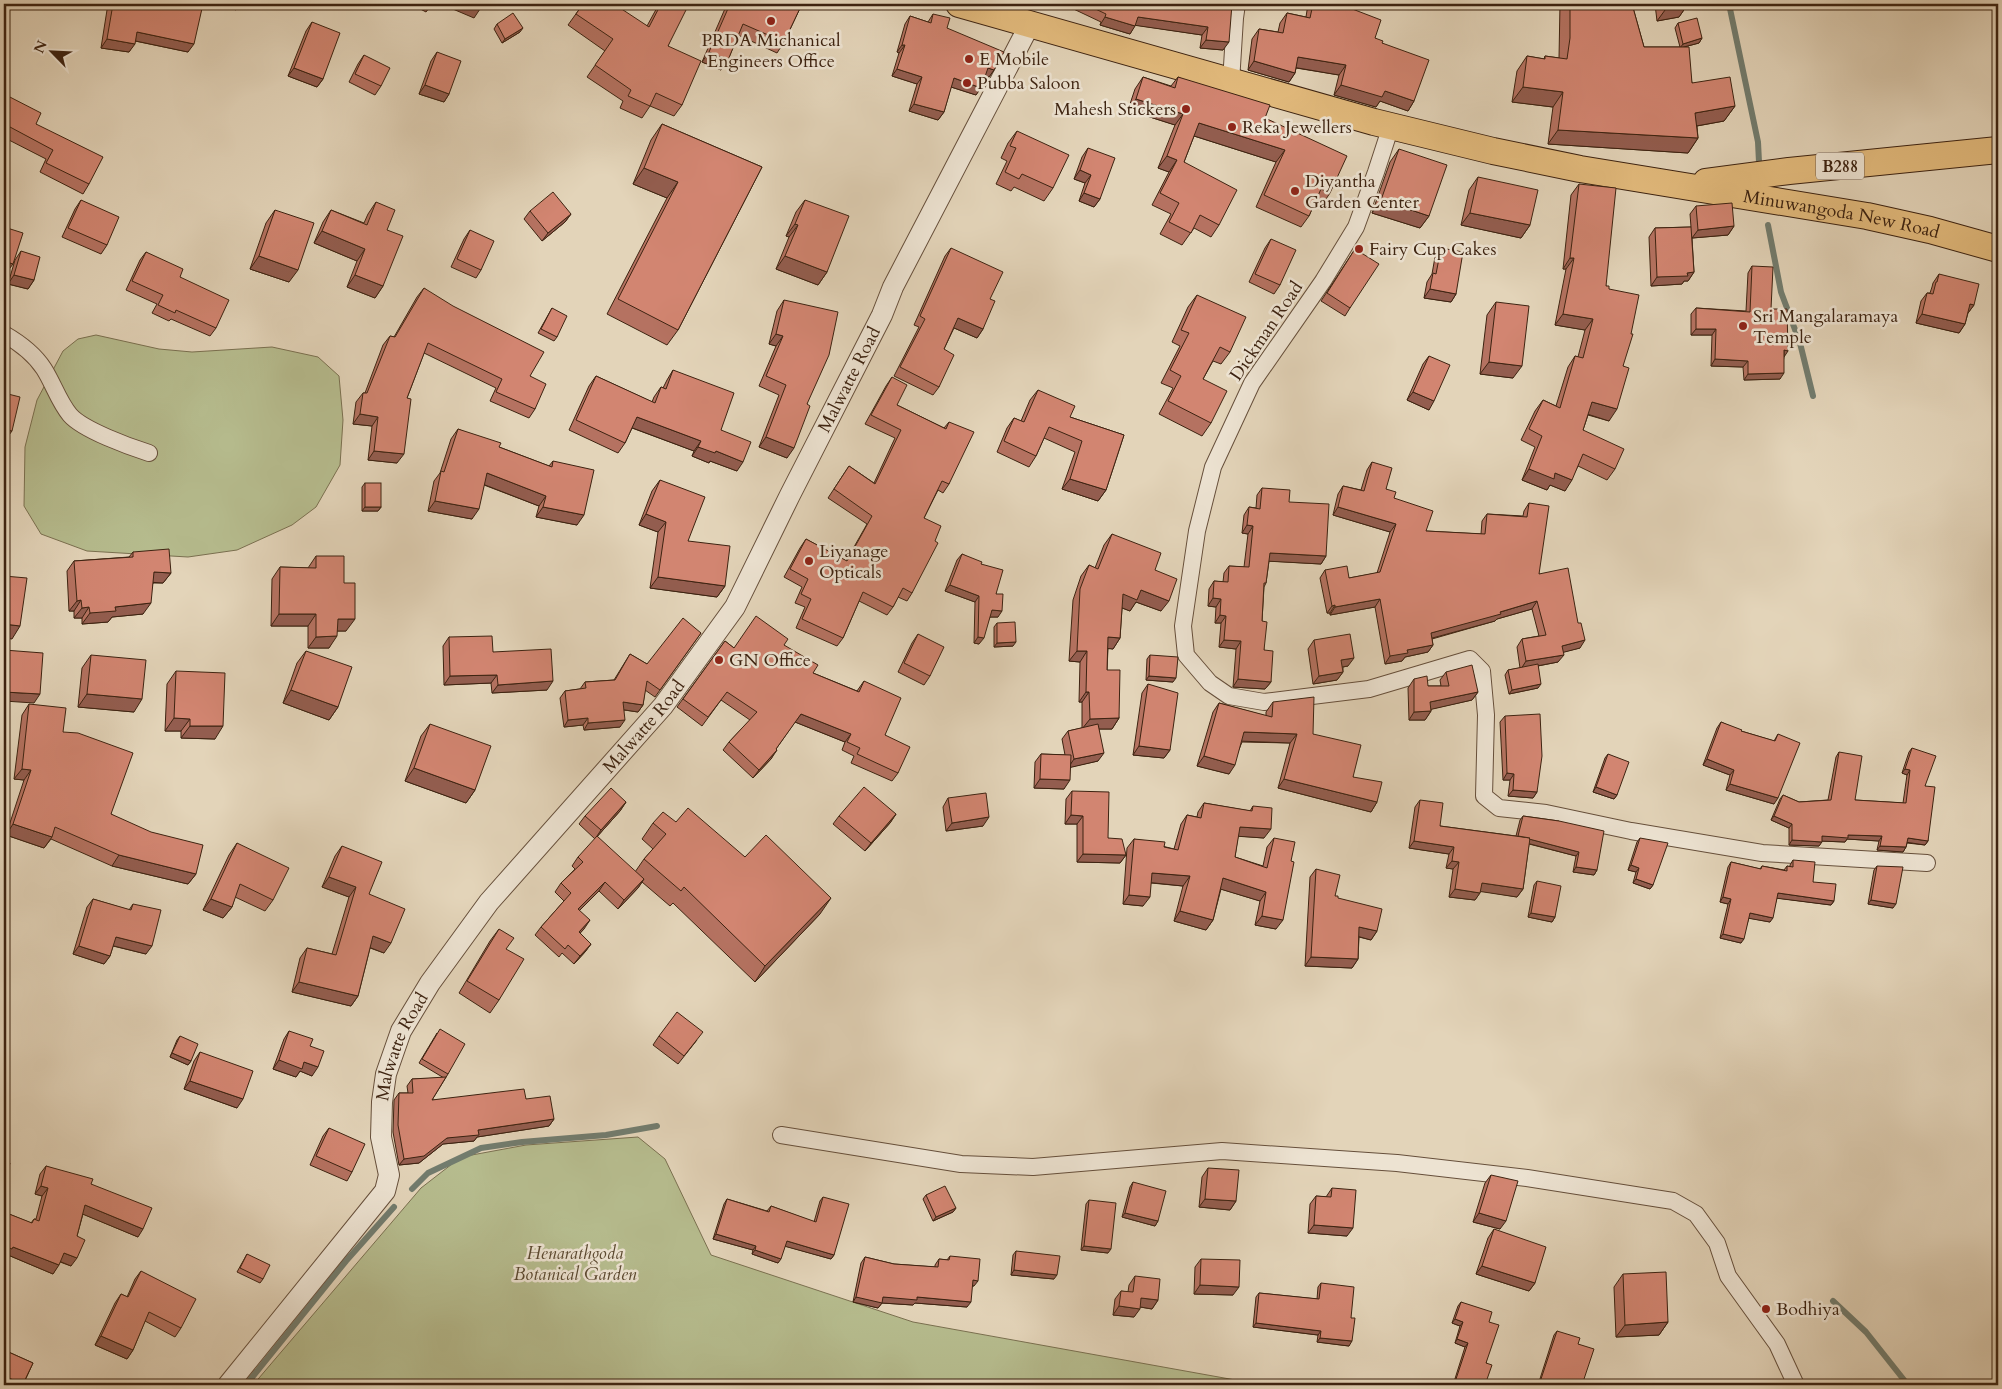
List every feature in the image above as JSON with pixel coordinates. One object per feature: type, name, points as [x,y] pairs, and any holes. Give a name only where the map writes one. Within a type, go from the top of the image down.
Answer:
[{"type":"main road","name":"B288","points":[[959,4],[1391,126],[1552,164],[1683,186],[1789,171],[1998,150]]},
{"type":"main road","name":"Minuwangoda New Road","points":[[1683,186],[1867,216],[1930,230],[1998,249]]},
{"type":"street","points":[[1230,82],[1237,4]]},
{"type":"street","name":"Malwatte Road","points":[[228,1385],[385,1191],[389,1175],[382,1137],[382,1102],[386,1074],[401,1031],[430,983],[489,902],[663,706],[735,607],[882,315],[892,287],[1030,24]]},
{"type":"street","name":"Dickman Road","points":[[1391,126],[1356,227],[1323,281],[1252,383],[1213,467],[1197,531],[1184,626],[1186,655],[1210,683],[1228,696],[1264,702],[1369,689],[1470,659],[1482,671],[1486,715],[1484,796],[1499,808],[1546,812],[1631,831],[1762,854],[1927,863]]},
{"type":"street","points":[[4,334],[16,341],[43,367],[71,416],[92,430],[125,446],[149,453]]},
{"type":"street","points":[[781,1135],[960,1164],[1033,1167],[1222,1151],[1398,1163],[1527,1178],[1673,1201],[1696,1214],[1717,1243],[1728,1276],[1777,1344],[1796,1385]]},
{"type":"green space","points":[[96,335],[159,349],[192,352],[272,347],[318,357],[339,376],[343,420],[340,465],[316,507],[292,525],[237,550],[188,557],[87,551],[41,534],[24,506],[25,447],[37,400],[63,351],[78,339]]},
{"type":"green space","name":"Henarathgoda Botanical Garden","points":[[638,1137],[665,1159],[711,1255],[913,1322],[1263,1385],[253,1385],[421,1188],[461,1157],[526,1145]]},
{"type":"building","points":[[113,4],[127,4],[159,9],[160,4],[203,4],[194,44],[137,32],[135,44],[107,39]]},
{"type":"building","points":[[466,4],[483,4],[480,9]]},
{"type":"building","points":[[583,4],[614,4],[649,27],[661,4],[684,4],[688,6],[668,46],[701,61],[682,105],[656,93],[650,106],[628,96],[631,90],[595,65],[613,39],[576,14]]},
{"type":"building","points":[[730,4],[802,4],[784,42],[743,24],[728,60],[709,52]]},
{"type":"building","points":[[1085,4],[1151,4],[1160,7],[1161,4],[1232,4],[1229,42],[1206,40],[1208,27],[1138,17],[1135,26],[1105,17],[1106,14]]},
{"type":"building","points":[[1313,4],[1342,4],[1381,20],[1375,38],[1383,41],[1382,43],[1429,60],[1414,101],[1385,91],[1382,97],[1341,85],[1346,65],[1298,57],[1295,73],[1254,61],[1259,29],[1283,33],[1287,13],[1310,18]]},
{"type":"building","points":[[1570,4],[1632,4],[1644,47],[1689,47],[1692,83],[1730,77],[1735,106],[1695,113],[1698,138],[1558,130],[1563,92],[1523,87],[1527,56],[1545,59],[1545,56],[1567,59],[1570,38]]},
{"type":"building","points":[[513,13],[523,28],[505,39],[497,24]]},
{"type":"building","points":[[933,14],[950,18],[947,28],[1004,52],[994,70],[988,68],[981,88],[954,78],[944,112],[914,104],[922,77],[897,69],[905,45],[902,45],[910,16],[931,23]]},
{"type":"building","points":[[1697,18],[1702,38],[1683,44],[1678,23]]},
{"type":"building","points":[[312,22],[340,33],[323,79],[294,68]]},
{"type":"building","points":[[437,52],[461,61],[449,94],[425,85]]},
{"type":"building","points":[[364,55],[390,68],[381,86],[355,74]]},
{"type":"building","points":[[1143,77],[1175,88],[1178,77],[1270,105],[1265,118],[1347,156],[1330,193],[1321,189],[1309,216],[1264,195],[1285,150],[1199,123],[1184,162],[1237,190],[1219,225],[1200,215],[1191,233],[1169,222],[1179,203],[1160,193],[1177,160],[1167,156],[1183,114],[1136,99]]},
{"type":"building","points":[[4,94],[41,113],[36,124],[103,157],[89,184],[46,163],[53,150],[10,127],[4,140]]},
{"type":"building","points":[[662,124],[762,167],[678,330],[618,299],[678,182],[644,168]]},
{"type":"building","points":[[1017,131],[1069,155],[1053,188],[1022,174],[1019,179],[1005,172],[1016,148],[1010,146]]},
{"type":"building","points":[[1088,148],[1115,158],[1100,199],[1084,193],[1091,175],[1080,170]]},
{"type":"building","points":[[1399,149],[1447,165],[1429,216],[1381,200]]},
{"type":"building","points":[[1478,177],[1538,190],[1530,225],[1470,213]]},
{"type":"building","points":[[1579,184],[1616,188],[1606,286],[1609,286],[1609,289],[1639,295],[1631,334],[1633,334],[1623,366],[1629,368],[1617,409],[1592,402],[1583,430],[1624,449],[1615,469],[1583,454],[1572,480],[1555,473],[1554,479],[1529,469],[1542,436],[1529,429],[1543,400],[1560,408],[1575,356],[1583,358],[1593,319],[1563,314],[1574,258],[1570,258]]},
{"type":"building","points":[[553,192],[571,214],[548,233],[530,211]]},
{"type":"building","points":[[81,200],[119,217],[107,245],[68,228]]},
{"type":"building","points":[[805,200],[849,216],[827,272],[785,256],[798,225],[795,224]]},
{"type":"building","points":[[376,202],[395,210],[387,230],[403,236],[383,286],[355,275],[365,249],[322,231],[331,210],[367,225]]},
{"type":"building","points":[[1732,203],[1734,226],[1698,230],[1696,206]]},
{"type":"building","points":[[275,210],[314,223],[298,270],[259,256]]},
{"type":"building","points":[[4,227],[23,233],[13,264],[4,261]]},
{"type":"building","points":[[1691,227],[1694,272],[1687,273],[1688,276],[1657,277],[1655,228]]},
{"type":"building","points":[[470,230],[494,241],[481,270],[457,259]]},
{"type":"building","points":[[1271,239],[1296,250],[1280,285],[1255,274]]},
{"type":"building","points":[[951,248],[1003,272],[990,299],[995,301],[983,329],[958,318],[944,349],[954,355],[939,387],[900,367],[925,319],[920,316]]},
{"type":"building","points":[[1441,248],[1463,252],[1456,294],[1430,289],[1433,273],[1436,274]]},
{"type":"building","points":[[1355,249],[1379,264],[1350,308],[1327,293]]},
{"type":"building","points":[[21,251],[40,257],[34,280],[14,275]]},
{"type":"building","points":[[146,252],[183,269],[180,277],[229,300],[216,328],[176,310],[175,313],[158,305],[163,295],[132,281]]},
{"type":"building","points":[[1752,266],[1773,267],[1771,309],[1787,309],[1788,351],[1784,350],[1784,373],[1748,374],[1748,361],[1715,359],[1716,329],[1696,329],[1696,308],[1750,312]]},
{"type":"building","points":[[1939,274],[1979,284],[1974,305],[1970,304],[1965,324],[1922,314],[1927,293],[1933,294]]},
{"type":"building","points":[[424,288],[453,306],[544,352],[530,376],[546,384],[535,409],[496,392],[502,379],[428,343],[407,398],[411,399],[404,454],[374,451],[378,417],[360,414],[363,393],[367,393],[390,336],[395,337]]},
{"type":"building","points":[[1197,295],[1246,317],[1230,352],[1220,347],[1203,379],[1227,391],[1211,423],[1168,401],[1181,376],[1170,370],[1189,333],[1181,330]]},
{"type":"building","points":[[784,300],[838,312],[829,355],[807,404],[810,406],[794,448],[766,437],[786,385],[766,376],[783,336],[776,334]]},
{"type":"building","points":[[1496,302],[1529,306],[1522,366],[1489,362]]},
{"type":"building","points":[[552,308],[567,316],[557,337],[541,329]]},
{"type":"building","points":[[1429,356],[1450,365],[1434,401],[1413,392]]},
{"type":"building","points":[[673,370],[734,393],[721,430],[751,442],[743,462],[716,451],[715,453],[698,447],[701,441],[637,417],[625,443],[576,420],[596,376],[655,403],[661,387],[666,389]]},
{"type":"building","points":[[892,377],[907,385],[897,405],[946,429],[949,422],[974,432],[949,484],[942,481],[924,518],[941,526],[935,541],[938,543],[912,593],[903,588],[893,607],[863,592],[843,638],[802,619],[811,599],[801,594],[808,579],[790,569],[806,539],[847,561],[872,516],[834,489],[849,466],[875,484],[901,430],[871,415]]},
{"type":"building","points":[[1038,390],[1075,406],[1070,417],[1124,435],[1106,490],[1070,479],[1082,441],[1049,427],[1036,456],[1004,441],[1014,418],[1024,422]]},
{"type":"building","points":[[4,393],[20,397],[12,431],[4,429]]},
{"type":"building","points":[[458,429],[501,443],[499,447],[552,467],[553,461],[594,470],[584,515],[543,507],[546,496],[487,473],[479,509],[435,501],[441,471],[444,472]]},
{"type":"building","points":[[1372,462],[1392,468],[1386,489],[1396,492],[1394,498],[1433,511],[1426,531],[1485,534],[1487,514],[1527,517],[1529,503],[1549,506],[1539,574],[1568,568],[1578,623],[1581,623],[1585,640],[1562,646],[1564,655],[1526,661],[1522,639],[1546,635],[1537,601],[1500,612],[1501,614],[1431,633],[1433,645],[1407,650],[1408,653],[1390,656],[1380,599],[1332,606],[1325,570],[1347,566],[1349,578],[1380,572],[1396,524],[1338,507],[1343,486],[1364,491]]},
{"type":"building","points":[[4,465],[9,466],[4,486]]},
{"type":"building","points":[[660,480],[705,497],[688,541],[730,546],[725,586],[658,577],[666,522],[646,514]]},
{"type":"building","points":[[365,483],[381,483],[381,507],[365,507]]},
{"type":"building","points":[[1262,488],[1290,490],[1289,502],[1329,504],[1326,556],[1270,553],[1266,583],[1264,583],[1262,621],[1267,622],[1264,650],[1273,651],[1271,682],[1238,679],[1241,641],[1224,640],[1226,616],[1220,615],[1221,599],[1213,598],[1214,581],[1228,582],[1229,566],[1249,567],[1253,526],[1247,525],[1249,507],[1260,509]]},
{"type":"building","points":[[1112,534],[1161,553],[1155,570],[1177,579],[1169,601],[1141,590],[1137,600],[1123,594],[1120,638],[1108,637],[1107,670],[1120,670],[1119,718],[1090,719],[1089,692],[1086,692],[1087,651],[1077,651],[1080,589],[1089,565],[1098,569]]},
{"type":"building","points":[[169,549],[171,573],[154,572],[151,603],[115,607],[116,611],[90,613],[89,607],[82,608],[81,600],[77,601],[74,561],[133,557],[133,552]]},
{"type":"building","points":[[962,554],[982,562],[981,564],[1003,570],[996,594],[1003,594],[1002,611],[992,610],[984,638],[978,637],[979,596],[950,585]]},
{"type":"building","points":[[316,556],[344,556],[344,583],[355,583],[355,619],[338,619],[337,636],[316,637],[316,614],[279,614],[280,567],[316,568]]},
{"type":"building","points":[[4,576],[27,578],[20,626],[4,624]]},
{"type":"building","points":[[756,616],[788,639],[784,645],[818,665],[813,673],[859,692],[864,681],[901,698],[885,735],[910,747],[898,773],[857,754],[860,748],[847,742],[851,734],[801,714],[777,750],[759,770],[729,742],[757,712],[727,692],[708,717],[683,699],[725,641],[734,648]]},
{"type":"building","points":[[683,618],[701,633],[660,690],[647,681],[643,705],[623,702],[625,720],[588,723],[588,718],[568,720],[565,691],[586,688],[585,682],[615,680],[630,654],[647,664]]},
{"type":"building","points":[[1015,622],[1016,642],[997,643],[997,623]]},
{"type":"building","points":[[918,634],[944,647],[930,676],[904,663]]},
{"type":"building","points":[[1350,634],[1354,658],[1341,660],[1343,672],[1319,676],[1314,640]]},
{"type":"building","points":[[492,636],[493,652],[551,649],[553,681],[498,685],[497,675],[450,676],[449,637]]},
{"type":"building","points":[[4,650],[43,653],[40,694],[4,692]]},
{"type":"building","points":[[306,651],[352,667],[338,707],[291,690]]},
{"type":"building","points":[[91,655],[146,660],[142,699],[87,694]]},
{"type":"building","points":[[1150,655],[1178,657],[1176,678],[1149,676]]},
{"type":"building","points":[[1538,664],[1541,684],[1512,690],[1508,670]]},
{"type":"building","points":[[1472,665],[1478,692],[1430,702],[1431,711],[1414,712],[1414,679],[1427,676],[1428,686],[1449,686],[1446,672]]},
{"type":"building","points":[[176,671],[225,673],[223,726],[190,726],[190,719],[174,718]]},
{"type":"building","points":[[1148,684],[1178,693],[1170,750],[1139,746]]},
{"type":"building","points":[[1314,697],[1313,734],[1361,745],[1353,777],[1382,782],[1377,802],[1284,779],[1297,734],[1244,732],[1235,765],[1204,756],[1219,703],[1272,717],[1273,702]]},
{"type":"building","points":[[29,704],[66,708],[63,732],[78,733],[133,753],[111,814],[151,832],[203,845],[196,874],[119,855],[55,827],[52,837],[13,824],[31,770],[22,769]]},
{"type":"building","points":[[1540,714],[1542,756],[1537,792],[1513,790],[1514,774],[1507,773],[1505,716]]},
{"type":"building","points":[[1721,722],[1741,731],[1775,741],[1778,734],[1800,743],[1778,798],[1730,784],[1734,770],[1707,759]]},
{"type":"building","points":[[430,724],[491,746],[475,790],[414,768]]},
{"type":"building","points":[[1098,724],[1104,753],[1074,759],[1068,731]]},
{"type":"building","points":[[1912,748],[1936,756],[1925,786],[1935,787],[1928,841],[1908,838],[1906,847],[1880,846],[1882,836],[1848,835],[1848,838],[1822,836],[1822,842],[1792,840],[1792,824],[1774,816],[1783,795],[1799,802],[1831,800],[1839,752],[1862,756],[1855,800],[1906,803],[1910,770],[1905,769]]},
{"type":"building","points":[[1041,754],[1071,755],[1070,780],[1040,779]]},
{"type":"building","points":[[1608,754],[1629,762],[1617,795],[1596,787]]},
{"type":"building","points":[[864,787],[896,814],[871,843],[839,816]]},
{"type":"building","points":[[611,788],[626,802],[601,830],[585,816]]},
{"type":"building","points":[[1072,791],[1109,792],[1108,838],[1122,839],[1126,855],[1083,854],[1083,816],[1071,815]]},
{"type":"building","points":[[986,793],[989,817],[952,823],[948,798]]},
{"type":"building","points":[[1420,800],[1443,803],[1440,826],[1530,838],[1523,889],[1482,883],[1480,893],[1455,889],[1459,862],[1452,861],[1454,847],[1414,841]]},
{"type":"building","points":[[1204,803],[1252,811],[1253,806],[1272,808],[1271,829],[1240,827],[1235,857],[1267,868],[1274,838],[1295,842],[1291,861],[1294,862],[1283,920],[1262,916],[1266,892],[1223,878],[1213,920],[1180,911],[1190,876],[1152,873],[1150,897],[1129,895],[1134,839],[1165,842],[1164,847],[1178,850],[1187,815],[1201,818]]},
{"type":"building","points":[[688,808],[745,857],[766,835],[831,898],[765,966],[684,887],[681,891],[644,859],[666,834],[653,823],[663,812],[676,822]]},
{"type":"building","points":[[1523,816],[1559,821],[1604,831],[1597,870],[1576,867],[1579,852],[1518,836]]},
{"type":"building","points":[[597,836],[644,879],[624,900],[605,882],[578,909],[590,920],[579,932],[591,944],[580,956],[568,945],[565,949],[541,927],[571,893],[561,883],[583,862],[578,857]]},
{"type":"building","points":[[1640,838],[1668,843],[1653,885],[1636,879],[1639,868],[1631,865]]},
{"type":"building","points":[[237,843],[289,868],[273,900],[240,884],[232,907],[211,899]]},
{"type":"building","points":[[342,846],[382,862],[369,894],[405,909],[391,943],[373,936],[358,996],[299,982],[307,948],[336,955],[356,887],[329,877]]},
{"type":"building","points":[[1793,860],[1815,862],[1813,882],[1836,884],[1834,901],[1778,893],[1773,918],[1750,913],[1744,939],[1723,934],[1731,899],[1723,897],[1731,862],[1761,869],[1762,866],[1787,871],[1787,866],[1793,867]]},
{"type":"building","points":[[1877,866],[1903,867],[1896,904],[1871,900]]},
{"type":"building","points":[[1316,869],[1340,875],[1335,896],[1338,896],[1338,898],[1382,909],[1377,931],[1359,927],[1358,959],[1311,957]]},
{"type":"building","points":[[1537,881],[1561,886],[1555,917],[1531,913]]},
{"type":"building","points":[[93,899],[131,910],[133,904],[161,910],[152,946],[116,937],[110,956],[79,946]]},
{"type":"building","points":[[499,929],[514,938],[506,949],[524,959],[499,1000],[467,981]]},
{"type":"building","points":[[677,1012],[703,1032],[684,1056],[659,1036]]},
{"type":"building","points":[[440,1029],[465,1044],[448,1074],[422,1059]]},
{"type":"building","points":[[289,1031],[313,1039],[310,1046],[324,1051],[318,1067],[304,1062],[302,1069],[279,1060]]},
{"type":"building","points":[[180,1036],[198,1044],[191,1061],[172,1053]]},
{"type":"building","points":[[200,1052],[253,1071],[243,1099],[190,1081]]},
{"type":"building","points":[[446,1077],[432,1100],[524,1089],[526,1099],[550,1096],[554,1119],[478,1130],[479,1135],[447,1138],[424,1156],[404,1159],[398,1125],[399,1093],[413,1093],[412,1079]]},
{"type":"building","points":[[329,1128],[365,1144],[352,1172],[316,1156]]},
{"type":"building","points":[[4,1161],[10,1163],[4,1185]]},
{"type":"building","points":[[46,1166],[93,1179],[91,1184],[152,1208],[143,1229],[85,1205],[77,1236],[85,1240],[77,1258],[64,1253],[59,1265],[13,1247],[12,1249],[4,1246],[4,1212],[32,1223],[34,1219],[39,1221],[48,1188],[41,1186]]},
{"type":"building","points":[[1208,1168],[1239,1170],[1236,1201],[1205,1199]]},
{"type":"building","points":[[1491,1175],[1518,1181],[1506,1221],[1479,1213]]},
{"type":"building","points":[[1133,1182],[1166,1191],[1158,1221],[1125,1213]]},
{"type":"building","points":[[945,1186],[956,1208],[936,1217],[926,1195]]},
{"type":"building","points":[[1332,1188],[1356,1190],[1353,1228],[1314,1225],[1316,1196],[1331,1197]]},
{"type":"building","points":[[823,1197],[849,1204],[834,1255],[787,1241],[781,1259],[755,1250],[756,1246],[716,1234],[727,1199],[769,1212],[771,1206],[816,1222]]},
{"type":"building","points":[[1089,1200],[1116,1203],[1111,1249],[1084,1246]]},
{"type":"building","points":[[1494,1229],[1546,1247],[1535,1283],[1482,1266]]},
{"type":"building","points":[[1016,1251],[1060,1256],[1057,1275],[1014,1270]]},
{"type":"building","points":[[247,1254],[270,1265],[263,1279],[240,1268]]},
{"type":"building","points":[[950,1256],[980,1259],[978,1281],[973,1280],[971,1302],[917,1297],[917,1300],[883,1297],[882,1303],[856,1297],[865,1257],[894,1264],[938,1267],[939,1259],[949,1260]]},
{"type":"building","points":[[1201,1259],[1240,1260],[1239,1287],[1200,1285]]},
{"type":"building","points":[[141,1271],[196,1299],[181,1328],[149,1312],[133,1350],[101,1336],[121,1294],[128,1297]]},
{"type":"building","points":[[1666,1272],[1668,1322],[1625,1325],[1623,1274]]},
{"type":"building","points":[[1135,1276],[1160,1279],[1158,1300],[1141,1298],[1140,1309],[1119,1306],[1121,1291],[1133,1292]]},
{"type":"building","points":[[1321,1283],[1354,1287],[1351,1318],[1355,1318],[1352,1341],[1320,1338],[1321,1331],[1256,1323],[1259,1293],[1319,1299]]},
{"type":"building","points":[[1461,1302],[1492,1312],[1489,1322],[1499,1325],[1486,1363],[1492,1365],[1485,1385],[1454,1385],[1468,1343],[1457,1339],[1463,1322],[1455,1319]]},
{"type":"building","points":[[1557,1331],[1580,1338],[1578,1344],[1594,1349],[1582,1385],[1539,1385]]},
{"type":"building","points":[[4,1350],[33,1363],[23,1384],[4,1376]]},
{"type":"waterway","points":[[1729,4],[1758,142],[1759,162]]},
{"type":"waterway","points":[[1768,225],[1781,292],[1800,343],[1813,396]]},
{"type":"waterway","points":[[412,1189],[428,1173],[481,1148],[522,1142],[606,1135],[657,1126]]},
{"type":"waterway","points":[[246,1385],[346,1261],[394,1207]]},
{"type":"waterway","points":[[1833,1301],[1866,1332],[1908,1385]]},
{"type":"place","name":"PRDA Michanical Engineers Office","points":[[771,21]]},
{"type":"place","name":"E Mobile","points":[[969,59]]},
{"type":"place","name":"Pubba Saloon","points":[[967,83]]},
{"type":"place","name":"Mahesh Stickers","points":[[1186,109]]},
{"type":"place","name":"Reka Jewellers","points":[[1232,127]]},
{"type":"place","name":"Diyantha Garden Center","points":[[1295,191]]},
{"type":"place","name":"Fairy Cup Cakes","points":[[1359,249]]},
{"type":"place","name":"Sri Mangalaramaya Temple","points":[[1743,326]]},
{"type":"place","name":"Liyanage Opticals","points":[[809,561]]},
{"type":"place","name":"GN Office","points":[[719,660]]},
{"type":"place","name":"Bodhiya","points":[[1766,1309]]}]
